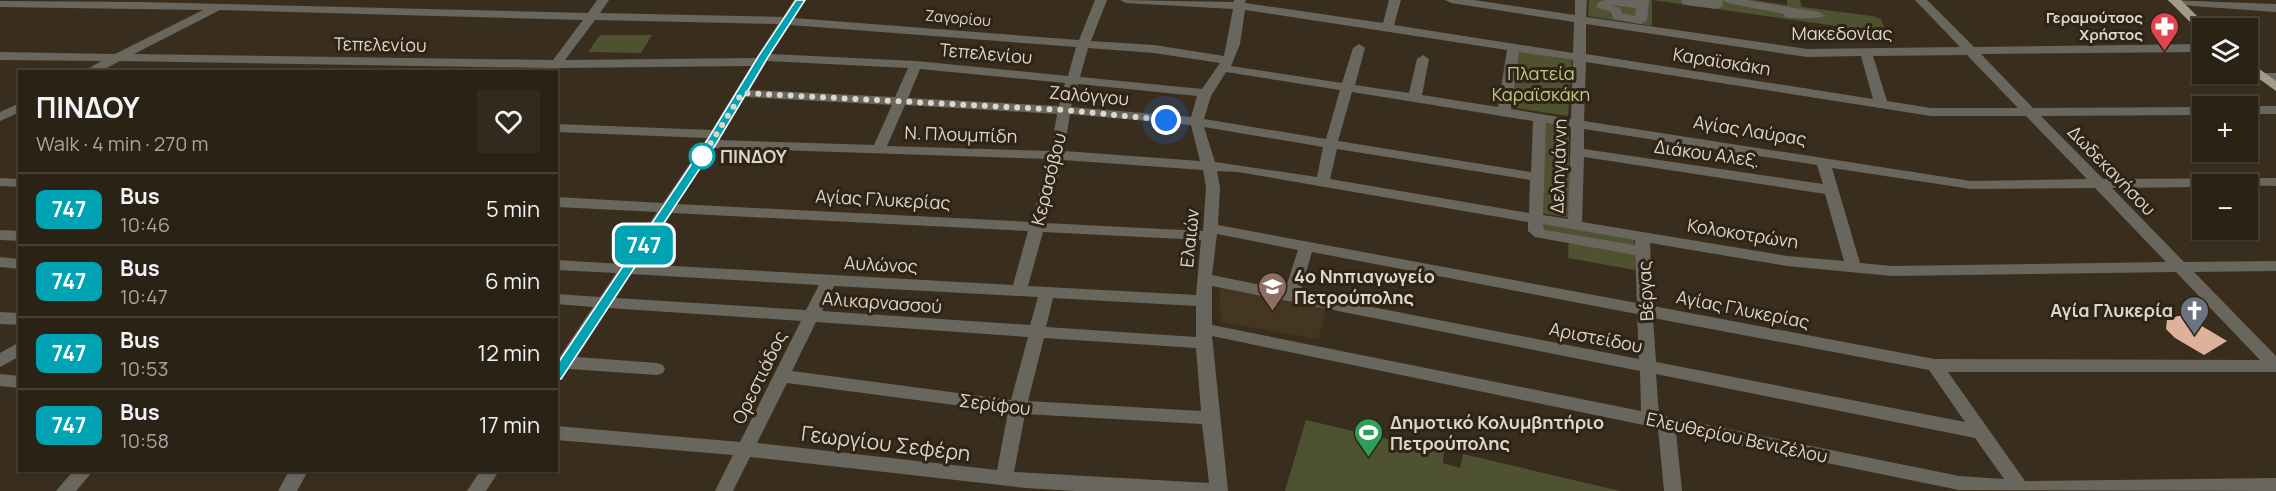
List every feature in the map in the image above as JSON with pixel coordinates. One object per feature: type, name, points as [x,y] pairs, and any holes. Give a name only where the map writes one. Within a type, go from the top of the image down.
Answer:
[{"type":"main road","points":[[2174,0],[2193,18]]},
{"type":"main road","points":[[2270,77],[2276,87]]},
{"type":"street","points":[[93,70],[232,0]]},
{"type":"street","points":[[553,68],[603,0]]},
{"type":"street","points":[[559,367],[669,208],[800,0]]},
{"type":"street","name":"Κερασόβου","points":[[1018,291],[1057,156],[1064,110],[1083,45],[1101,0]]},
{"type":"street","name":"Καραϊσκάκη","points":[[1126,0],[1239,3],[1943,113],[2192,111]]},
{"type":"street","points":[[1388,26],[1395,0]]},
{"type":"street","name":"Μακεδονίας","points":[[1451,0],[1581,20],[1626,22],[1789,52],[2192,48]]},
{"type":"street","name":"Δεληγιάννη","points":[[1575,224],[1581,0]]},
{"type":"street","points":[[1683,0],[1759,9]]},
{"type":"street","points":[[1728,0],[1784,16],[1798,13],[1819,16]]},
{"type":"street","points":[[1795,0],[1798,13]]},
{"type":"street","name":"Δωδεκανήσου","points":[[1921,0],[2276,366]]},
{"type":"street","points":[[2174,0],[2276,8]]},
{"type":"street","points":[[1612,1],[1642,3],[1641,20],[1626,22],[1617,16],[1616,10],[1602,7],[1603,4],[1612,1]]},
{"type":"street","points":[[1197,122],[1205,93],[1225,64],[1239,13],[1239,3]]},
{"type":"street","name":"Ζαγορίου","points":[[0,4],[786,21],[1154,49],[1225,64]]},
{"type":"street","points":[[1504,111],[1514,46]]},
{"type":"street","points":[[1323,181],[1359,48]]},
{"type":"street","points":[[1866,52],[1881,104]]},
{"type":"street","name":"Τεπελενίου","points":[[0,56],[553,68],[761,59],[916,65],[1205,93]]},
{"type":"street","points":[[1415,97],[1423,59]]},
{"type":"street","points":[[281,70],[289,61]]},
{"type":"street","name":"Αγίας Λαύρας","points":[[1225,64],[1349,87],[1989,186],[2276,182]]},
{"type":"street","points":[[879,149],[916,65]]},
{"type":"street","name":"Ζαλόγγου","points":[[742,93],[1064,110],[1197,122],[1538,177]]},
{"type":"street","points":[[0,116],[18,108]]},
{"type":"street","points":[[2258,111],[2276,110]]},
{"type":"street","points":[[0,116],[18,117]]},
{"type":"street","points":[[1540,117],[1535,231],[1540,234],[1642,244]]},
{"type":"street","name":"Ελαιών","points":[[1197,122],[1210,166],[1213,190],[1204,279],[1204,336],[1209,418],[1218,491]]},
{"type":"street","name":"N. Πλουμπίδη","points":[[558,128],[879,149],[1057,156],[1210,166]]},
{"type":"street","name":"Διάκου Αλεξ.","points":[[1577,152],[1831,190]]},
{"type":"street","points":[[1822,161],[1853,266]]},
{"type":"street","name":"Κολοκοτρώνη","points":[[1210,166],[1323,181],[1575,224],[1642,244],[1787,261],[1911,271],[2276,266]]},
{"type":"street","points":[[0,182],[18,183]]},
{"type":"street","name":"Αγίας Γλυκερίας","points":[[558,202],[1036,226],[1208,232],[1306,248],[1934,365],[1992,367],[2276,366]]},
{"type":"street","points":[[0,235],[18,236]]},
{"type":"street","name":"Βέργας","points":[[1642,244],[1647,367],[1673,491]]},
{"type":"street","points":[[1291,296],[1306,248]]},
{"type":"street","points":[[0,262],[18,264]]},
{"type":"street","name":"Αυλώνος","points":[[558,266],[1204,301]]},
{"type":"street","name":"Αριστείδου","points":[[1204,279],[1979,432]]},
{"type":"street","name":"Ορεστιάδος","points":[[724,491],[829,280]]},
{"type":"street","points":[[1004,479],[1018,407],[1047,292]]},
{"type":"street","name":"Αλικαρνασσού","points":[[558,299],[1038,332],[1204,336]]},
{"type":"street","points":[[0,318],[18,319]]},
{"type":"street","name":"Ελευθερίου Βενιζέλου","points":[[1204,336],[1658,420],[1959,483],[2021,489],[2276,485]]},
{"type":"street","points":[[0,361],[18,349]]},
{"type":"street","points":[[1934,365],[2021,489]]},
{"type":"street","points":[[559,367],[657,369]]},
{"type":"street","name":"Σερίφου","points":[[782,376],[1018,407],[1209,418]]},
{"type":"street","points":[[0,380],[18,382]]},
{"type":"street","name":"Γεωργίου Σεφέρη","points":[[558,433],[746,449],[1004,479],[1024,486],[1212,491]]},
{"type":"street","points":[[65,491],[83,472]]},
{"type":"street","points":[[287,491],[298,472]]},
{"type":"street","points":[[476,491],[489,472]]},
{"type":"shaded area","name":"4ο Νηπιαγωγείο Πετρούπολης","points":[[1219,284],[1327,308],[1318,339],[1221,322]]},
{"type":"green space","points":[[1589,0],[1652,0],[1652,26],[1588,16]]},
{"type":"green space","points":[[1652,0],[1753,0],[1787,5],[1787,0],[1800,0],[1802,7],[1881,19],[1886,33]]},
{"type":"green space","points":[[600,35],[652,35],[641,53],[588,52]]},
{"type":"green space","name":"Πλατεία Καραϊσκάκη","points":[[1516,51],[1572,60],[1568,116],[1509,107]]},
{"type":"green space","points":[[1546,123],[1569,126],[1569,218],[1542,213]]},
{"type":"green space","points":[[1543,223],[1634,238],[1635,270],[1568,258],[1569,237],[1542,233]]},
{"type":"green space","name":"Δημοτικό Κολυμβητήριο Πετρούπολης","points":[[1306,420],[1444,452],[1443,463],[1460,468],[1463,454],[1620,491],[1285,491]]},
{"type":"building","name":"Αγία Γλυκερία","points":[[2185,316],[2227,341],[2204,355],[2175,338],[2166,329],[2167,320]]},
{"type":"bus line","name":"747","points":[[558,372],[669,208],[800,0]]},
{"type":"place","name":"Γεραμούτσος Χρήστος","points":[[2164,52]]},
{"type":"place","name":"ΠΙΝΔΟΥ","points":[[702,156]]},
{"type":"place","name":"4ο Νηπιαγωγείο Πετρούπολης","points":[[1273,312]]},
{"type":"place","name":"Αγία Γλυκερία","points":[[2194,336]]},
{"type":"place","name":"Δημοτικό Κολυμβητήριο Πετρούπολης","points":[[1369,458]]},
{"type":"route","points":[[702,156],[701,159],[742,93],[1064,110],[1166,120]]}]
